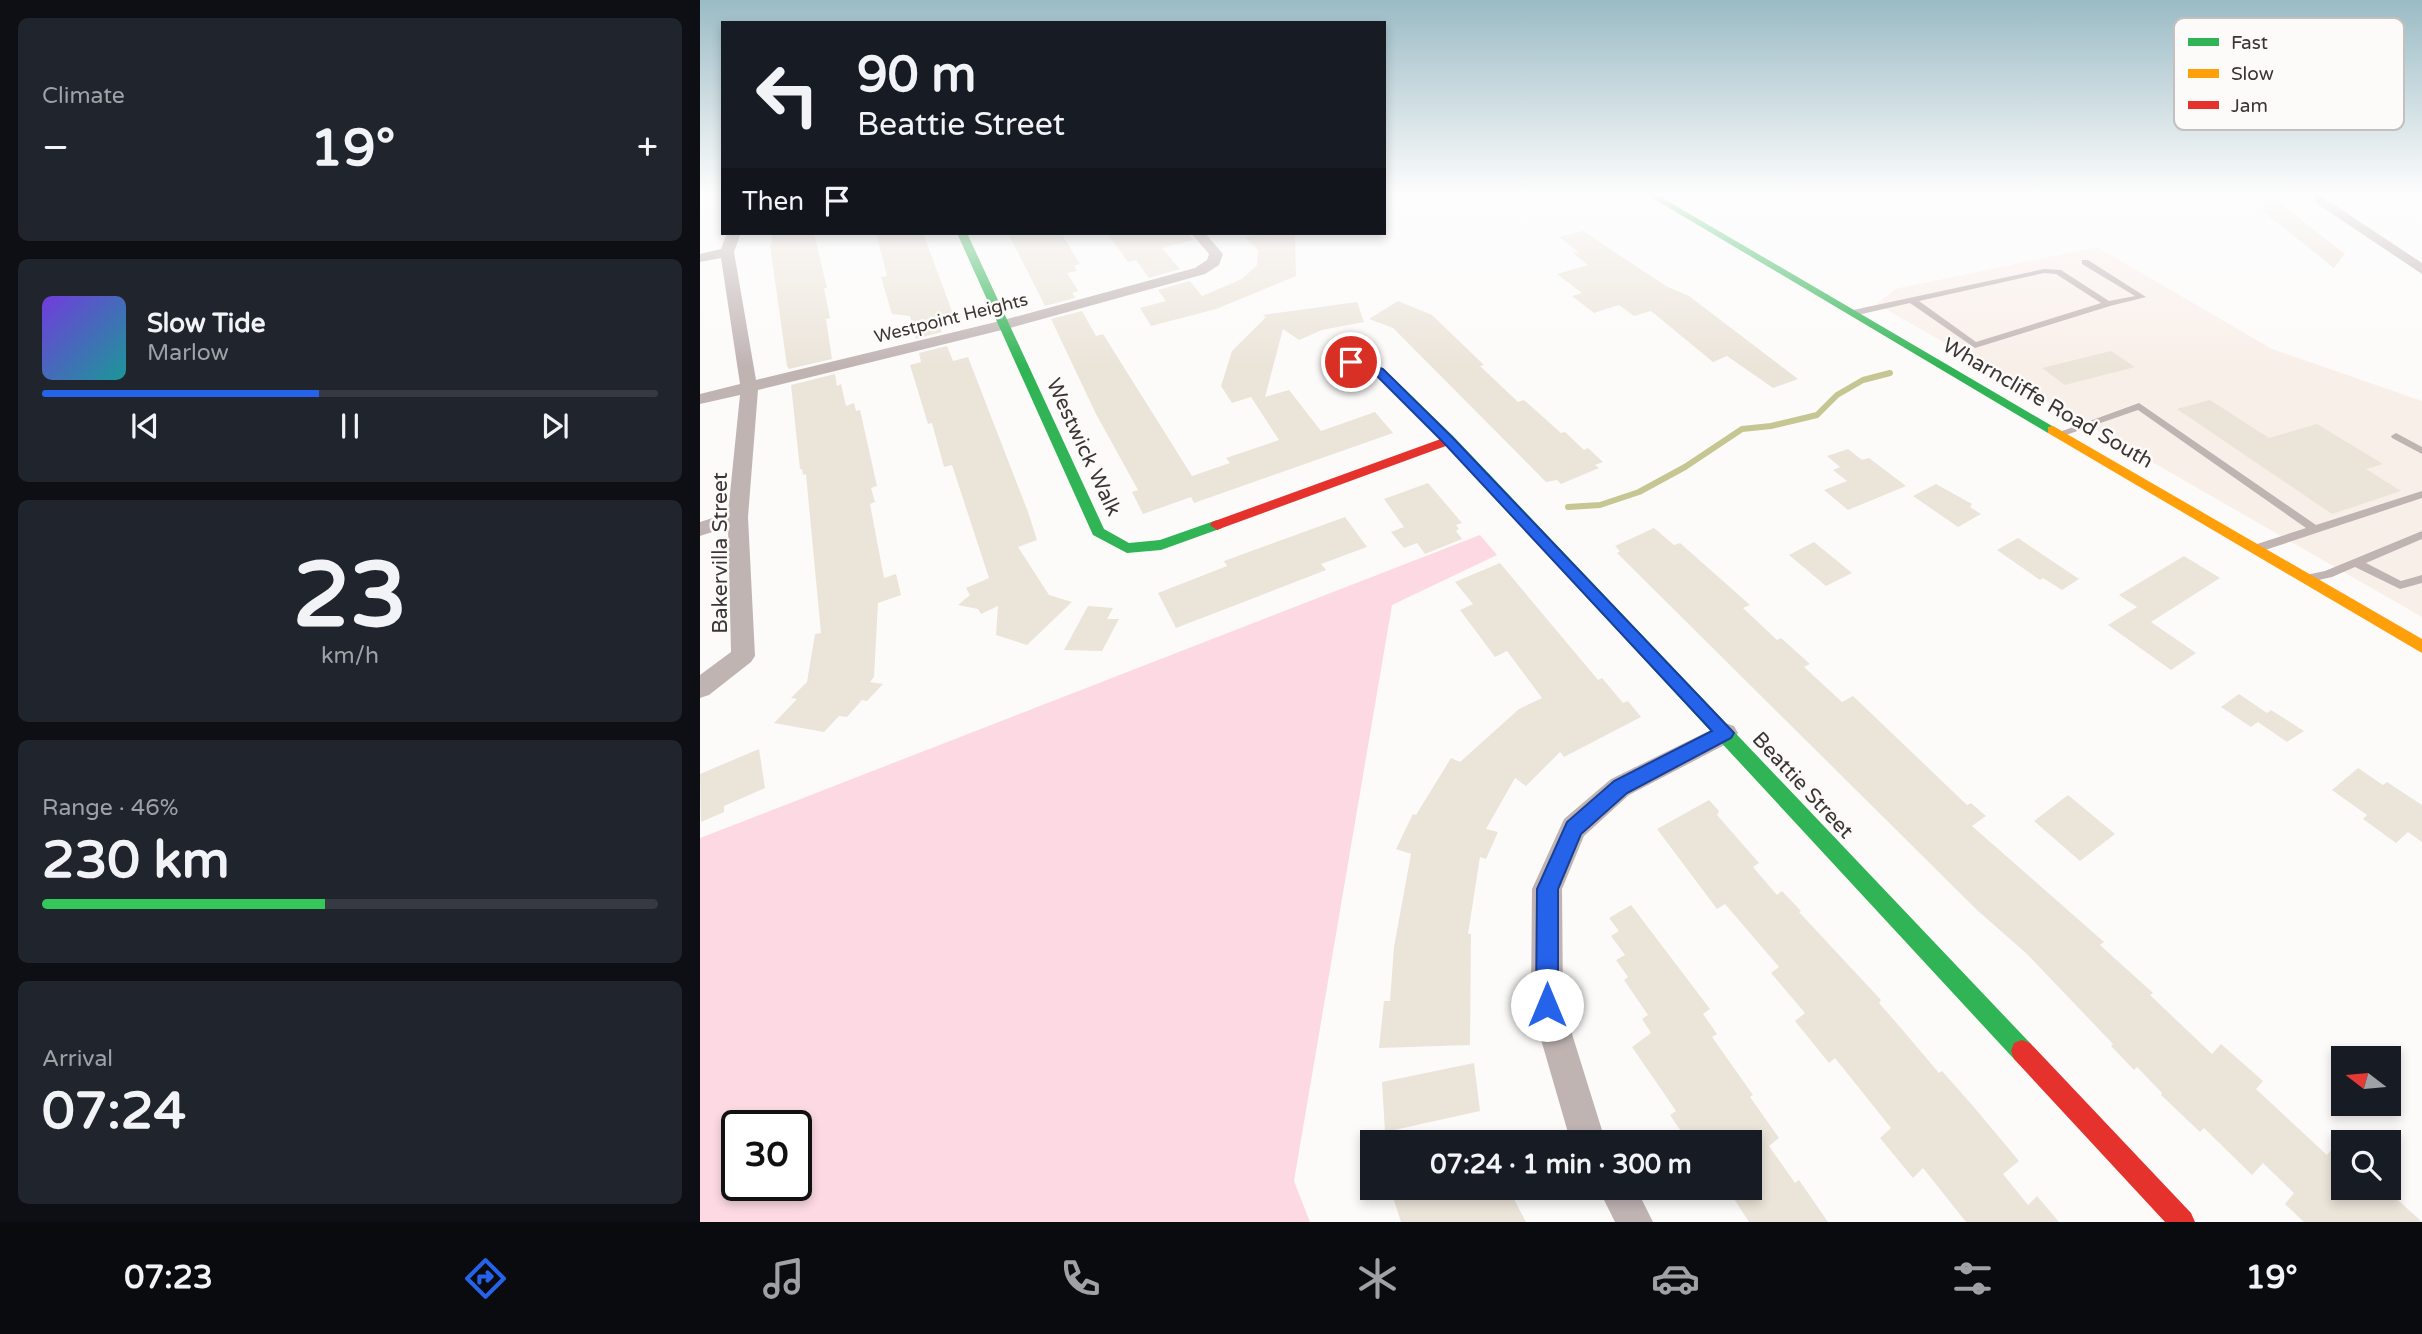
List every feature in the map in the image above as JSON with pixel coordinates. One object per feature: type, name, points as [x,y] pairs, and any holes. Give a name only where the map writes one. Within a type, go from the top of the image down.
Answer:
[{"type":"street","points":[[700,258],[722,253]]},
{"type":"street","name":"Bakervilla Street","points":[[700,688],[743,656],[738,517],[748,388],[727,253]]},
{"type":"street","name":"Westwick Walk","points":[[971,253],[1098,532],[1128,548],[1161,545],[1449,440]]},
{"type":"street","name":"Westpoint Heights","points":[[700,399],[1004,325],[1200,271],[1214,262],[1215,253]]},
{"type":"street","name":"Wharncliffe Road South","points":[[1751,253],[2422,647]]},
{"type":"street","points":[[2397,253],[2422,270]]},
{"type":"street","name":"Beattie Street","points":[[1351,362],[1379,371],[1449,440],[2182,1222]]},
{"type":"street","points":[[700,529],[738,517]]},
{"type":"street","points":[[1585,1130],[1547,1005],[1548,889],[1574,828],[1620,787],[1725,733]]},
{"type":"street","points":[[1623,1200],[1635,1222]]},
{"type":"lane","points":[[1913,301],[1975,345],[2108,303],[2142,297],[2085,261]]},
{"type":"lane","points":[[1853,313],[2044,271],[2058,272],[2108,303]]},
{"type":"lane","points":[[2059,434],[2138,406],[2315,529]]},
{"type":"lane","points":[[2396,436],[2422,451]]},
{"type":"lane","points":[[2255,549],[2422,494]]},
{"type":"lane","points":[[2306,579],[2328,574],[2422,535]]},
{"type":"lane","points":[[2356,563],[2400,586],[2422,579]]},
{"type":"shaded area","points":[[2068,253],[2107,253],[2272,349],[2422,401],[2422,617],[1877,304],[1895,289]]},
{"type":"shaded area","points":[[1480,535],[1497,555],[1392,605],[1294,1181],[1310,1222],[700,1222],[700,838]]},
{"type":"building","points":[[771,253],[819,253],[827,288],[824,288],[830,318],[826,319],[832,359],[789,369]]},
{"type":"building","points":[[881,253],[930,253],[956,322],[939,326],[942,332],[916,339],[910,316],[892,314],[881,277],[887,276]]},
{"type":"building","points":[[1018,253],[1073,253],[1080,264],[1074,266],[1077,271],[1067,273],[1078,291],[1072,293],[1075,298],[1045,306]]},
{"type":"building","points":[[1122,253],[1166,253],[1180,269],[1149,278],[1136,260],[1128,262]]},
{"type":"building","points":[[1258,253],[1295,253],[1296,276],[1216,309],[1151,326],[1140,308],[1166,301],[1158,290],[1190,281],[1202,296],[1242,279],[1257,265]]},
{"type":"building","points":[[1573,253],[1616,253],[1666,286],[1689,296],[1798,379],[1773,388],[1727,356],[1713,362],[1651,311],[1634,316],[1619,305],[1594,313],[1572,296],[1582,293],[1557,274],[1588,265]]},
{"type":"building","points":[[2315,253],[2345,254],[2334,268]]},
{"type":"building","points":[[1398,301],[1432,315],[1518,402],[1524,400],[1561,433],[1565,432],[1584,450],[1588,448],[1603,462],[1595,465],[1599,468],[1561,484],[1557,480],[1546,482],[1393,328],[1369,319]]},
{"type":"building","points":[[1357,302],[1364,322],[1322,330],[1299,340],[1283,329],[1265,397],[1289,390],[1321,431],[1375,412],[1393,433],[1194,503],[1191,497],[1143,514],[1132,492],[1138,490],[1096,414],[1051,319],[1082,311],[1096,336],[1103,334],[1192,476],[1230,463],[1226,458],[1279,440],[1251,397],[1232,403],[1221,386],[1232,351],[1266,317],[1263,315]]},
{"type":"building","points":[[947,346],[953,361],[968,357],[1028,512],[1037,540],[1018,547],[1049,595],[1072,602],[1027,645],[996,635],[998,606],[981,614],[978,609],[958,605],[970,595],[966,588],[989,578],[952,465],[944,467],[932,423],[928,424],[910,365],[921,362],[919,353]]},
{"type":"building","points":[[2111,351],[2135,367],[2065,385],[2042,368]]},
{"type":"building","points":[[835,374],[837,386],[841,384],[846,406],[854,403],[856,411],[860,410],[877,486],[871,488],[875,502],[870,504],[884,578],[896,574],[901,595],[878,603],[874,677],[870,682],[883,684],[867,701],[862,700],[847,717],[839,716],[824,732],[774,723],[797,699],[791,698],[807,682],[815,634],[821,633],[806,474],[803,475],[800,469],[791,385]]},
{"type":"building","points":[[2210,400],[2269,438],[2317,424],[2383,464],[2366,469],[2401,491],[2332,514],[2177,409]]},
{"type":"building","points":[[1848,449],[1862,460],[1869,458],[1906,486],[1848,510],[1824,490],[1847,481],[1833,470],[1840,467],[1827,456]]},
{"type":"building","points":[[1428,483],[1462,523],[1456,525],[1459,529],[1456,531],[1462,539],[1425,554],[1417,543],[1404,548],[1391,532],[1404,527],[1384,499]]},
{"type":"building","points":[[1936,484],[1972,504],[1970,507],[1981,514],[1958,527],[1913,496]]},
{"type":"building","points":[[1345,517],[1367,547],[1321,564],[1326,570],[1176,628],[1158,593],[1227,566],[1224,561]]},
{"type":"building","points":[[1654,528],[1674,545],[1680,543],[1750,605],[1743,608],[1777,640],[1781,638],[1810,664],[1804,667],[1842,702],[1853,696],[1967,805],[1971,803],[1986,816],[1972,826],[2104,942],[2100,945],[2153,993],[2150,995],[2212,1054],[2221,1044],[2263,1081],[2256,1089],[2327,1155],[2331,1150],[2331,1200],[2398,1200],[2422,1222],[2304,1222],[2285,1204],[2294,1193],[2263,1163],[2252,1175],[2204,1128],[2200,1132],[2161,1095],[2137,1067],[2134,1070],[2111,1046],[2113,1044],[2027,954],[1977,910],[1617,553],[1620,551],[1615,546]]},
{"type":"building","points":[[2018,538],[2079,579],[2062,590],[2043,578],[2040,580],[1997,550]]},
{"type":"building","points":[[1814,542],[1852,573],[1826,586],[1789,555]]},
{"type":"building","points":[[2184,556],[2220,578],[2151,622],[2196,653],[2171,670],[2108,625],[2137,607],[2119,595]]},
{"type":"building","points":[[1500,563],[1598,680],[1602,678],[1623,703],[1628,701],[1641,717],[1564,757],[1560,752],[1526,786],[1515,778],[1486,829],[1498,832],[1486,859],[1480,857],[1468,934],[1471,934],[1470,1045],[1379,1048],[1384,1001],[1390,1001],[1394,947],[1411,854],[1396,849],[1413,814],[1416,815],[1451,758],[1460,762],[1519,709],[1542,698],[1507,651],[1495,657],[1460,610],[1473,604],[1455,582]]},
{"type":"building","points":[[1088,606],[1113,608],[1107,619],[1119,619],[1102,651],[1064,650]]},
{"type":"building","points":[[2239,694],[2267,713],[2271,710],[2304,731],[2287,742],[2258,722],[2251,727],[2221,707]]},
{"type":"building","points":[[759,749],[765,788],[724,806],[724,812],[701,822],[700,774]]},
{"type":"building","points":[[2358,768],[2383,785],[2387,782],[2422,805],[2422,842],[2408,832],[2396,843],[2363,819],[2367,815],[2332,790]]},
{"type":"building","points":[[2068,795],[2115,834],[2080,861],[2034,821]]},
{"type":"building","points":[[1709,800],[1719,811],[1717,815],[1759,863],[1753,867],[1777,895],[1782,891],[1801,911],[1799,912],[1881,1000],[1879,1003],[1939,1073],[1942,1071],[2019,1161],[2003,1174],[2028,1205],[2037,1196],[2059,1222],[1966,1222],[1923,1168],[1913,1178],[1880,1138],[1891,1128],[1835,1058],[1829,1063],[1795,1021],[1805,1013],[1771,973],[1779,967],[1725,904],[1717,909],[1657,829]]},
{"type":"building","points":[[1631,905],[1710,1009],[1703,1014],[1717,1034],[1712,1037],[1753,1095],[1750,1097],[1779,1138],[1769,1146],[1795,1183],[1799,1180],[1828,1222],[1749,1222],[1735,1200],[1762,1200],[1762,1130],[1680,1130],[1670,1115],[1676,1111],[1632,1047],[1651,1033],[1642,1019],[1648,1015],[1624,980],[1628,977],[1616,960],[1625,955],[1611,936],[1619,931],[1609,918]]},
{"type":"building","points":[[1474,1063],[1480,1111],[1385,1130],[1382,1082]]},
{"type":"building","points":[[1394,1200],[1514,1200],[1526,1222],[1401,1222]]},
{"type":"waterway","points":[[1568,507],[1600,505],[1639,492],[1685,467],[1742,429],[1771,426],[1817,415],[1837,395],[1863,380],[1890,373]]},
{"type":"traffic: fast","points":[[971,253],[1098,532],[1127,548],[1161,545],[1217,525]]},
{"type":"traffic: fast","points":[[1750,253],[2053,430]]},
{"type":"traffic: fast","points":[[1351,362],[1379,371],[1449,440],[2022,1051]]},
{"type":"traffic: slow","points":[[2053,430],[2422,647]]},
{"type":"traffic: jam","points":[[1217,525],[1449,440]]},
{"type":"traffic: jam","points":[[2022,1051],[2182,1222]]},
{"type":"route","points":[[1351,362],[1379,371],[1449,440],[1725,733],[1620,787],[1574,828],[1548,889],[1547,1005]]}]
